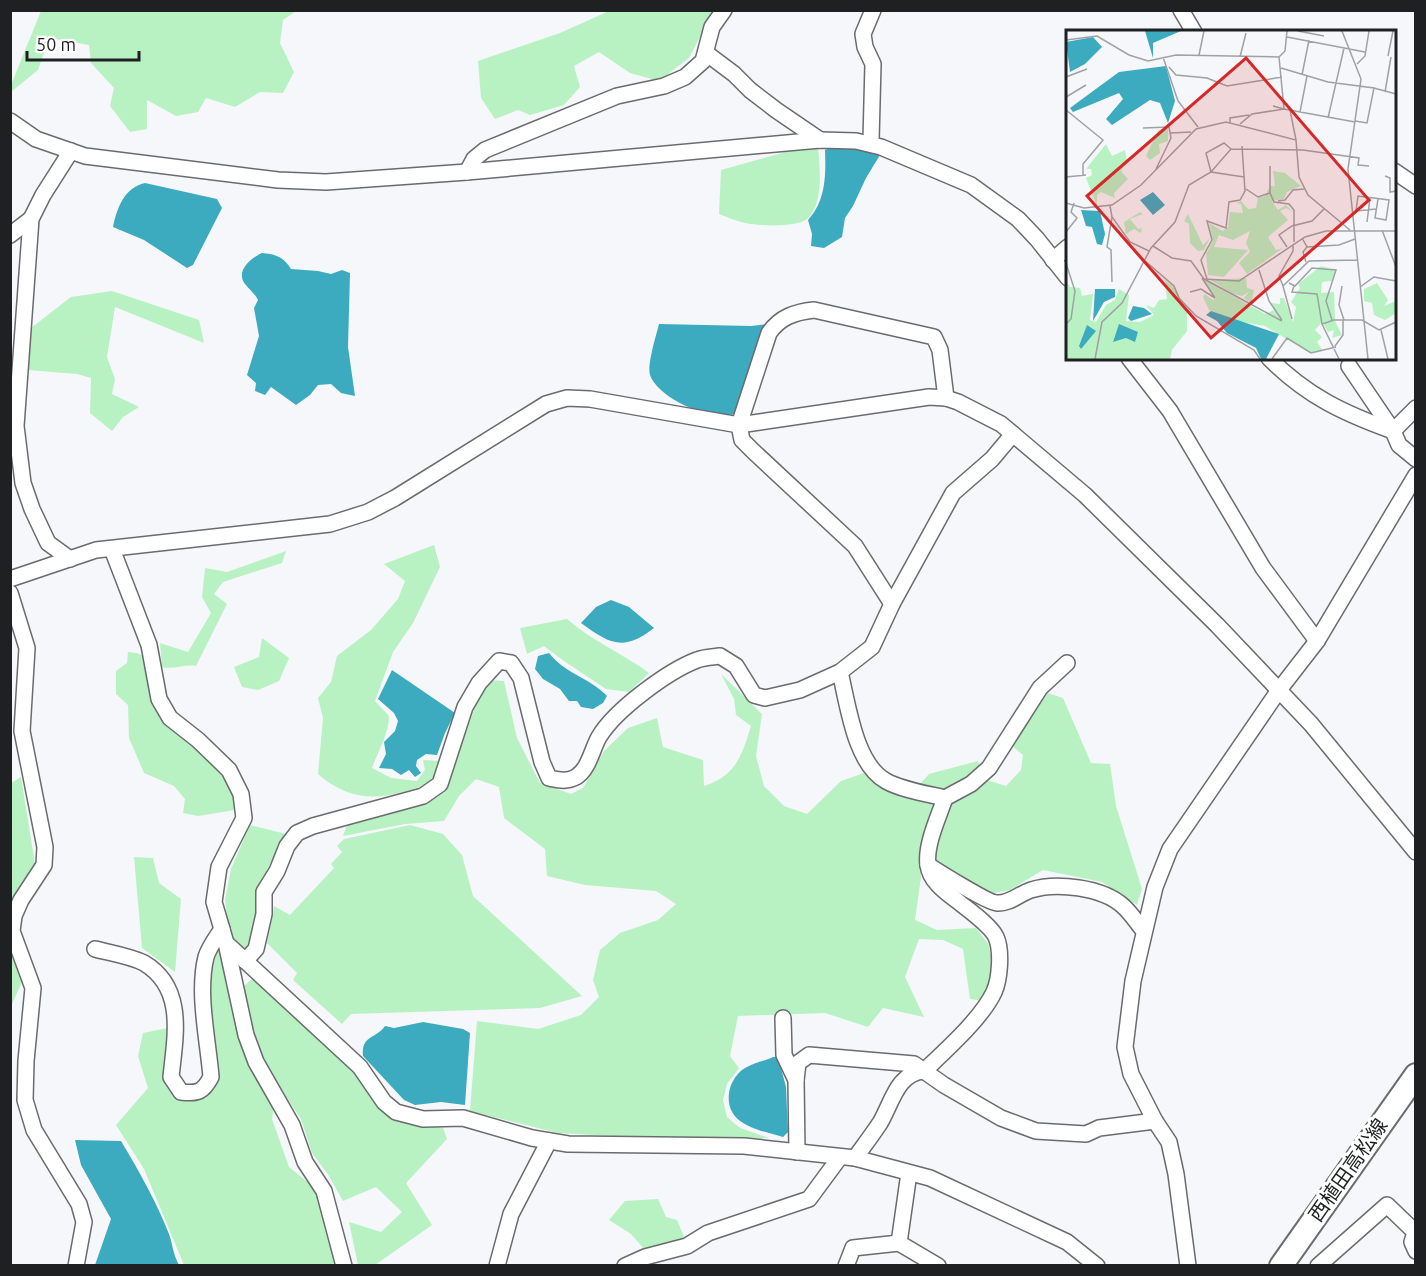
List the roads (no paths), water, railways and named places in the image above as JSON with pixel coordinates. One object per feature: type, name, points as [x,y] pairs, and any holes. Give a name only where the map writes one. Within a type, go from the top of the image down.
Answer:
[{"type":"main road","name":"西植田高松線","points":[[1289,1263],[1416,1075]]},
{"type":"street","points":[[467,172],[474,159],[485,150],[617,96],[664,86],[685,77],[703,61],[712,27],[724,10]]},
{"type":"street","points":[[871,140],[873,64],[865,47],[863,34],[873,10]]},
{"type":"street","points":[[1181,10],[1193,30]]},
{"type":"street","points":[[706,53],[776,110],[820,140]]},
{"type":"street","points":[[10,121],[36,139],[84,156],[326,182],[467,172],[820,140],[856,141],[882,147],[971,185],[1018,219],[1066,276]]},
{"type":"street","points":[[70,559],[48,543],[32,509],[23,483],[16,426],[31,219],[43,195],[71,151]]},
{"type":"street","points":[[1396,172],[1416,186]]},
{"type":"street","points":[[10,236],[31,219]]},
{"type":"street","points":[[1053,260],[1066,249]]},
{"type":"street","points":[[892,604],[855,546],[742,440],[739,425],[769,333],[774,326],[799,311],[814,310],[934,337],[940,350],[946,398]]},
{"type":"street","points":[[1131,360],[1170,411],[1263,568],[1317,641]]},
{"type":"street","points":[[1271,360],[1321,401],[1393,431]]},
{"type":"street","points":[[1349,366],[1393,431],[1399,445],[1416,459]]},
{"type":"street","points":[[10,579],[96,550],[330,524],[359,515],[395,498],[546,404],[567,398],[590,399],[739,425],[929,397],[946,398],[980,411],[1001,424],[1085,495],[1217,625],[1311,723],[1416,852]]},
{"type":"street","points":[[1393,431],[1416,408]]},
{"type":"street","points":[[245,961],[256,949],[264,914],[264,892],[277,871],[287,846],[297,833],[313,826],[423,796],[440,784],[465,707],[479,683],[499,661],[511,663],[521,678],[542,762],[549,778],[565,781],[578,776],[610,723],[653,685],[698,660],[720,656],[736,666],[746,686],[754,695],[765,698],[800,690],[840,672],[872,647],[892,604],[953,493],[992,459],[1013,434]]},
{"type":"street","points":[[1188,1266],[1176,1174],[1169,1142],[1155,1121],[1131,1074],[1125,1047],[1133,981],[1155,887],[1170,849],[1279,690],[1317,641],[1416,475]]},
{"type":"street","points":[[112,549],[149,645],[159,699],[170,718],[198,740],[228,770],[241,794],[244,818],[219,867],[214,902],[246,1035],[256,1062],[292,1125],[304,1162],[324,1191],[344,1266]]},
{"type":"street","points":[[10,593],[27,648],[22,731],[45,847],[44,865],[21,900],[14,916],[12,931],[33,988],[25,1100],[34,1130],[79,1204],[84,1222],[76,1266]]},
{"type":"street","points":[[625,1266],[645,1257],[687,1246],[708,1233],[809,1199],[881,1121],[902,1083],[914,1072],[924,1071],[986,1005],[995,990],[1000,957],[996,936],[979,918],[938,886],[928,865],[930,842],[945,798],[970,784],[989,768],[1040,688],[1067,663]]},
{"type":"street","points":[[840,672],[858,740],[868,765],[886,781],[945,798]]},
{"type":"street","points":[[928,865],[995,903],[1008,902],[1023,892],[1043,886],[1064,885],[1112,898],[1124,906],[1144,931]]},
{"type":"street","points":[[95,949],[142,962],[157,972],[167,985],[174,1005],[176,1028],[171,1077],[181,1092],[196,1094],[204,1090],[211,1077],[202,986],[206,956],[214,940],[224,936]]},
{"type":"street","points":[[224,936],[245,961],[360,1067],[384,1102],[396,1112],[423,1119],[463,1118],[532,1138],[568,1144],[744,1146],[848,1158],[930,1178],[1067,1242],[1097,1266]]},
{"type":"street","points":[[783,1018],[784,1055],[796,1080]]},
{"type":"street","points":[[797,1152],[796,1080],[798,1063],[809,1055],[914,1064],[944,1085],[1001,1118],[1036,1131],[1086,1134],[1099,1128],[1155,1121]]},
{"type":"street","points":[[497,1266],[511,1214],[549,1141]]},
{"type":"street","points":[[899,1243],[909,1173]]},
{"type":"street","points":[[1318,1266],[1387,1205],[1415,1232],[1412,1242],[1416,1251]]},
{"type":"street","points":[[503,1242],[508,1266]]},
{"type":"street","points":[[846,1266],[854,1248],[899,1243],[938,1266]]},
{"type":"water","points":[[853,147],[880,155],[845,218],[842,237],[824,248],[811,246],[812,234],[808,220],[822,196],[825,178],[825,150]]},
{"type":"water","points":[[145,183],[217,199],[222,208],[193,265],[187,268],[144,240],[113,227],[119,206],[127,194]]},
{"type":"water","points":[[262,253],[279,257],[291,269],[331,274],[342,270],[350,273],[348,347],[355,396],[341,393],[331,384],[318,385],[310,395],[296,405],[271,387],[265,395],[255,391],[256,383],[247,375],[259,336],[254,308],[258,300],[245,284],[242,274],[249,262]]},
{"type":"water","points":[[659,324],[751,326],[767,324],[739,412],[717,415],[703,412],[676,401],[655,384],[649,370]]},
{"type":"water","points":[[611,600],[629,607],[654,628],[643,636],[625,643],[600,636],[581,623],[596,607]]},
{"type":"water","points":[[549,653],[562,666],[593,684],[607,696],[603,703],[593,709],[581,707],[577,701],[569,701],[560,689],[543,679],[535,669],[538,656]]},
{"type":"water","points":[[392,670],[455,713],[437,755],[426,754],[417,760],[416,766],[421,773],[415,777],[409,770],[401,775],[392,769],[379,768],[386,754],[384,742],[395,731],[398,721],[394,713],[378,699]]},
{"type":"water","points":[[423,1022],[463,1029],[470,1033],[465,1105],[441,1102],[415,1105],[404,1100],[363,1056],[364,1044],[385,1026],[394,1028]]},
{"type":"water","points":[[778,1057],[786,1087],[788,1132],[783,1137],[746,1124],[732,1112],[729,1104],[730,1089],[738,1074],[750,1065]]},
{"type":"water","points":[[75,1140],[121,1141],[159,1210],[179,1265],[95,1265],[111,1219],[81,1165]]}]
